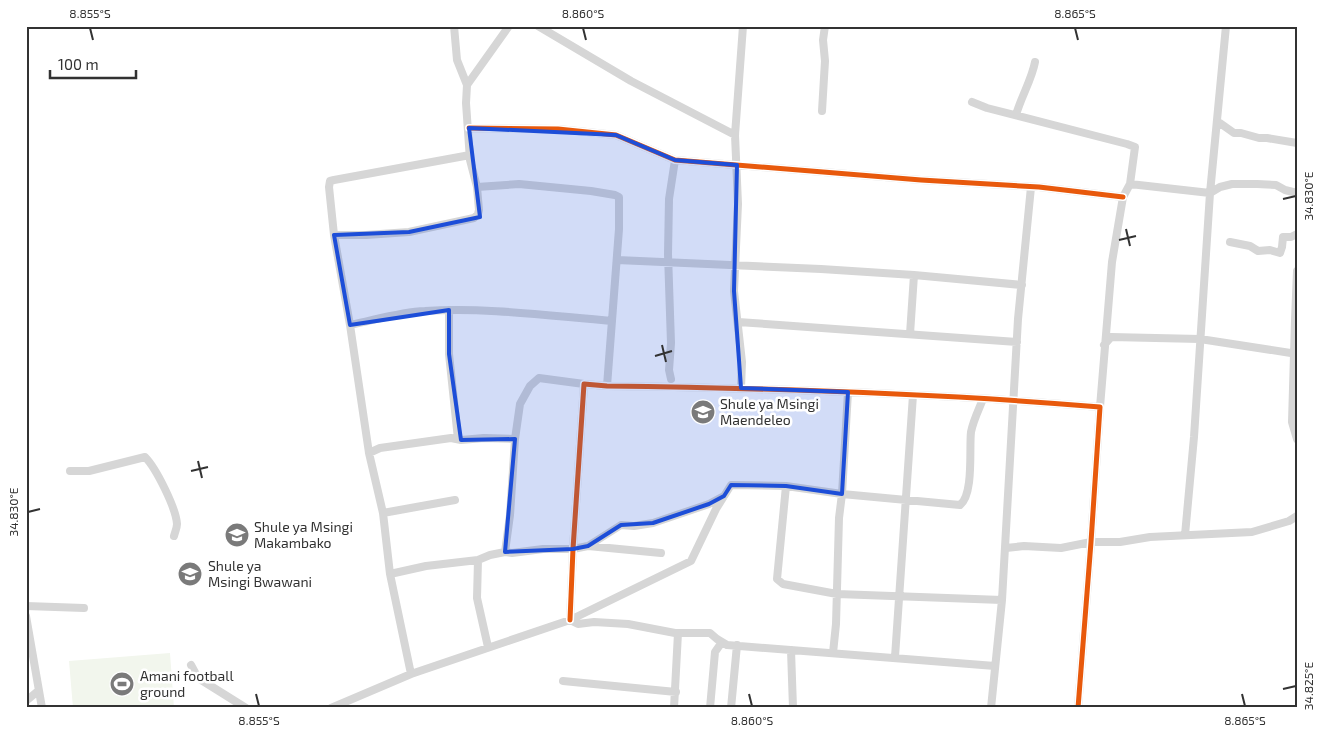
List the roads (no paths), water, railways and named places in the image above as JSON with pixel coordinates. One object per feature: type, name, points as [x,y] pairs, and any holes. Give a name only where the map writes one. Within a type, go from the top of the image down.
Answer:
[{"type":"street","points":[[334,234],[366,235],[410,232],[456,220],[474,218],[478,214],[477,187],[470,154],[466,103],[467,85],[457,60],[454,26]]},
{"type":"street","points":[[467,85],[509,26]]},
{"type":"street","points":[[538,26],[631,81],[735,135]]},
{"type":"street","points":[[742,388],[742,362],[734,291],[738,204],[735,135],[744,26]]},
{"type":"street","points":[[822,111],[825,61],[823,40],[825,26]]},
{"type":"street","points":[[1184,535],[1194,437],[1206,277],[1210,193],[1226,26]]},
{"type":"street","points":[[1016,115],[1035,62]]},
{"type":"street","points":[[972,102],[987,108],[1135,147],[1130,184],[1123,197],[1112,262],[1104,344],[1078,708]]},
{"type":"street","points":[[1217,121],[1234,134],[1241,132],[1259,138],[1297,143]]},
{"type":"street","points":[[469,128],[558,129],[616,135],[675,160],[1030,187],[1123,197]]},
{"type":"street","points":[[411,674],[390,574],[383,513],[369,453],[334,234],[329,187],[330,181],[470,154]]},
{"type":"street","points":[[671,379],[669,370],[669,198],[675,160]]},
{"type":"street","points":[[477,187],[519,184],[591,191],[619,197],[617,260],[607,386]]},
{"type":"street","points":[[1130,184],[1210,193],[1220,187],[1232,184],[1276,185],[1297,193]]},
{"type":"street","points":[[991,708],[1006,548],[1017,342],[1030,187]]},
{"type":"street","points":[[1230,242],[1250,246],[1258,250],[1270,250],[1280,253],[1283,237],[1291,237],[1297,234]]},
{"type":"street","points":[[617,260],[735,264],[914,275],[1022,285]]},
{"type":"street","points":[[1297,271],[1294,408],[1292,422],[1297,439]]},
{"type":"street","points":[[910,334],[914,275]]},
{"type":"street","points":[[350,325],[423,311],[449,310],[480,310],[612,321]]},
{"type":"street","points":[[449,310],[449,354],[458,439]]},
{"type":"street","points":[[738,322],[1017,342]]},
{"type":"street","points":[[1104,344],[1111,337],[1200,339],[1295,353]]},
{"type":"street","points":[[505,552],[520,404],[530,386],[539,378],[607,386],[848,392],[1014,400],[1100,407]]},
{"type":"street","points":[[570,620],[584,384]]},
{"type":"street","points":[[833,653],[839,518],[848,392]]},
{"type":"street","points":[[895,657],[900,596],[900,562],[913,395]]},
{"type":"street","points":[[330,708],[411,674],[570,620],[691,561],[716,509],[731,486],[786,486],[842,494],[956,505],[962,503],[968,482],[971,430],[983,399]]},
{"type":"street","points":[[369,453],[380,448],[451,438],[515,439]]},
{"type":"street","points":[[70,471],[89,470],[145,457],[151,463],[171,502],[177,524],[174,536]]},
{"type":"street","points":[[786,486],[778,581],[782,584],[837,594],[1002,600]]},
{"type":"street","points":[[588,546],[621,525],[653,524],[709,504],[724,496]]},
{"type":"street","points":[[383,513],[455,500]]},
{"type":"street","points":[[1006,548],[1024,546],[1060,548],[1091,542],[1120,542],[1150,537],[1252,532],[1289,521],[1297,516]]},
{"type":"street","points":[[390,574],[426,566],[478,560],[490,554],[543,549],[573,549],[588,546],[661,553]]},
{"type":"street","points":[[478,560],[477,598],[488,647]]},
{"type":"street","points":[[26,606],[84,608]]},
{"type":"street","points":[[26,616],[42,708]]},
{"type":"street","points":[[570,620],[578,624],[594,622],[628,624],[678,633],[710,633],[727,645],[995,666]]},
{"type":"street","points":[[674,708],[678,633]]},
{"type":"street","points":[[710,708],[715,652],[722,642]]},
{"type":"street","points":[[732,708],[737,645]]},
{"type":"street","points":[[791,650],[793,707],[798,708]]},
{"type":"street","points":[[191,665],[198,678],[246,708]]},
{"type":"street","points":[[563,681],[676,692]]},
{"type":"street","points":[[26,701],[38,691]]},
{"type":"place","name":"Shule ya Msingi Maendeleo","points":[[703,412]]},
{"type":"place","name":"Shule ya Msingi Makambako","points":[[237,535]]},
{"type":"place","name":"Shule ya Msingi Bwawani","points":[[190,574]]},
{"type":"place","name":"Amani football ground","points":[[122,684]]}]
